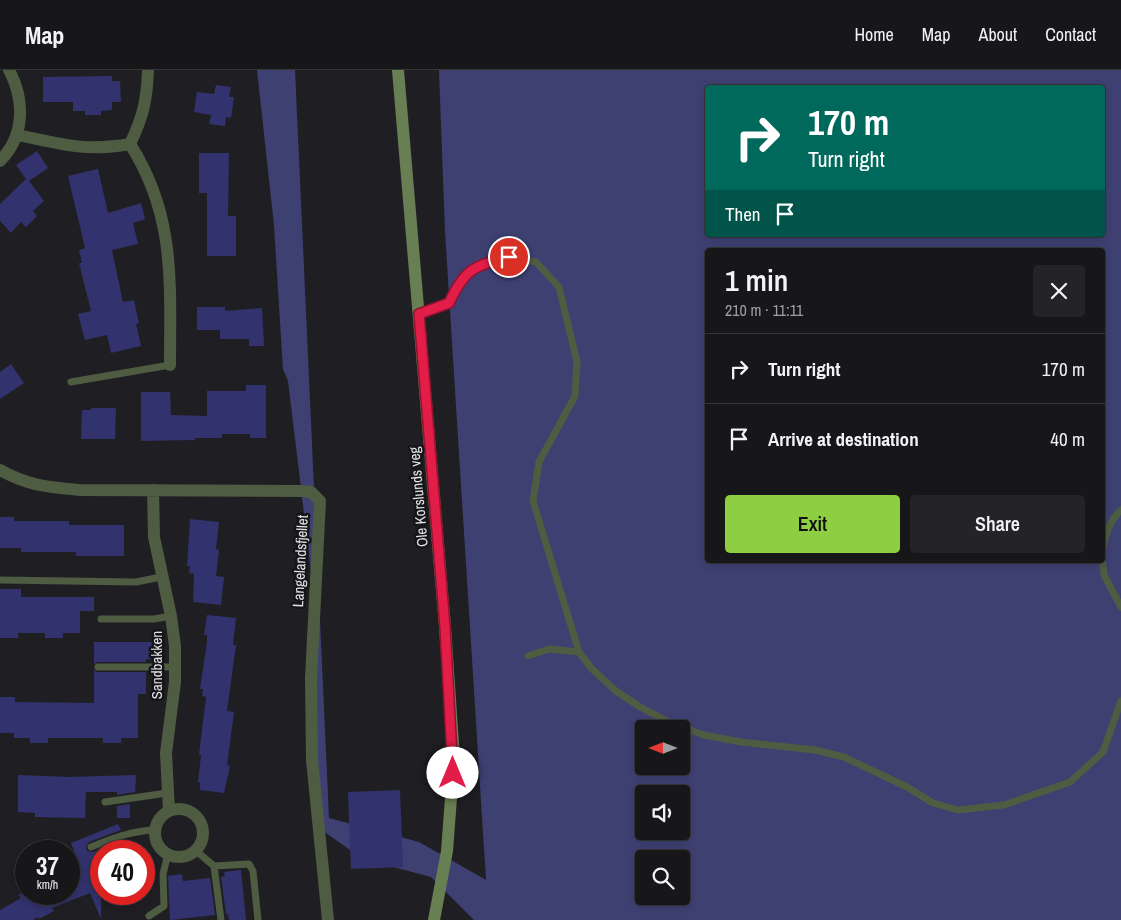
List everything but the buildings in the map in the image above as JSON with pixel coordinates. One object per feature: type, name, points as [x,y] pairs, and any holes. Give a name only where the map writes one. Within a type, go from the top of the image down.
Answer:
[{"type":"street","points":[[0,161],[18,135],[21,114],[18,92],[10,70]]},
{"type":"street","points":[[130,144],[143,117],[148,70]]},
{"type":"street","name":"Ole Korslunds veg","points":[[398,70],[445,627],[454,758],[447,851],[434,920]]},
{"type":"street","points":[[18,135],[84,149],[104,149],[130,144]]},
{"type":"street","points":[[130,144],[146,168],[156,195],[164,227],[170,279],[170,365]]},
{"type":"street","name":"Langelandsfjellet","points":[[0,470],[21,481],[46,487],[301,491],[311,492],[320,501],[311,678],[312,760],[328,920]]},
{"type":"street","name":"Sandbakken","points":[[153,490],[154,536],[161,577],[171,616],[175,667],[166,753],[169,811]]},
{"type":"street","points":[[184,809],[198,818],[202,832],[195,850],[182,856],[168,854],[158,844],[155,830],[157,822],[169,811],[184,809]]},
{"type":"lane","points":[[419,314],[449,303],[460,280],[480,264],[509,257],[536,262],[559,287],[577,362],[575,396],[539,462],[533,501],[580,652],[592,669],[616,691],[640,708],[671,723],[704,734],[741,742],[815,750],[844,757],[908,787],[933,803],[958,810],[1004,805],[1070,782],[1103,752],[1121,701]]},
{"type":"lane","points":[[71,382],[170,365]]},
{"type":"lane","points":[[1105,537],[1112,518],[1121,510]]},
{"type":"lane","points":[[1103,563],[1104,575],[1121,607]]},
{"type":"lane","points":[[0,580],[136,582],[161,577]]},
{"type":"lane","points":[[101,619],[154,619],[171,616]]},
{"type":"lane","points":[[528,656],[549,649],[580,652]]},
{"type":"lane","points":[[98,667],[175,667]]},
{"type":"lane","points":[[105,802],[167,793]]},
{"type":"lane","points":[[108,840],[136,831],[155,830]]},
{"type":"lane","points":[[195,850],[214,866],[221,920]]},
{"type":"lane","points":[[149,916],[164,906],[163,874],[168,854]]},
{"type":"lane","points":[[214,866],[248,864],[253,871],[258,920]]},
{"type":"shaded area","points":[[257,70],[295,70],[329,818],[419,842],[486,880],[445,232],[439,70],[1121,70],[1121,920],[474,920],[431,877],[363,859],[316,826],[315,604],[288,381],[283,369],[274,225]]},
{"type":"route","points":[[453,773],[451,702],[419,314],[449,303],[460,280],[480,264],[509,257]]}]
